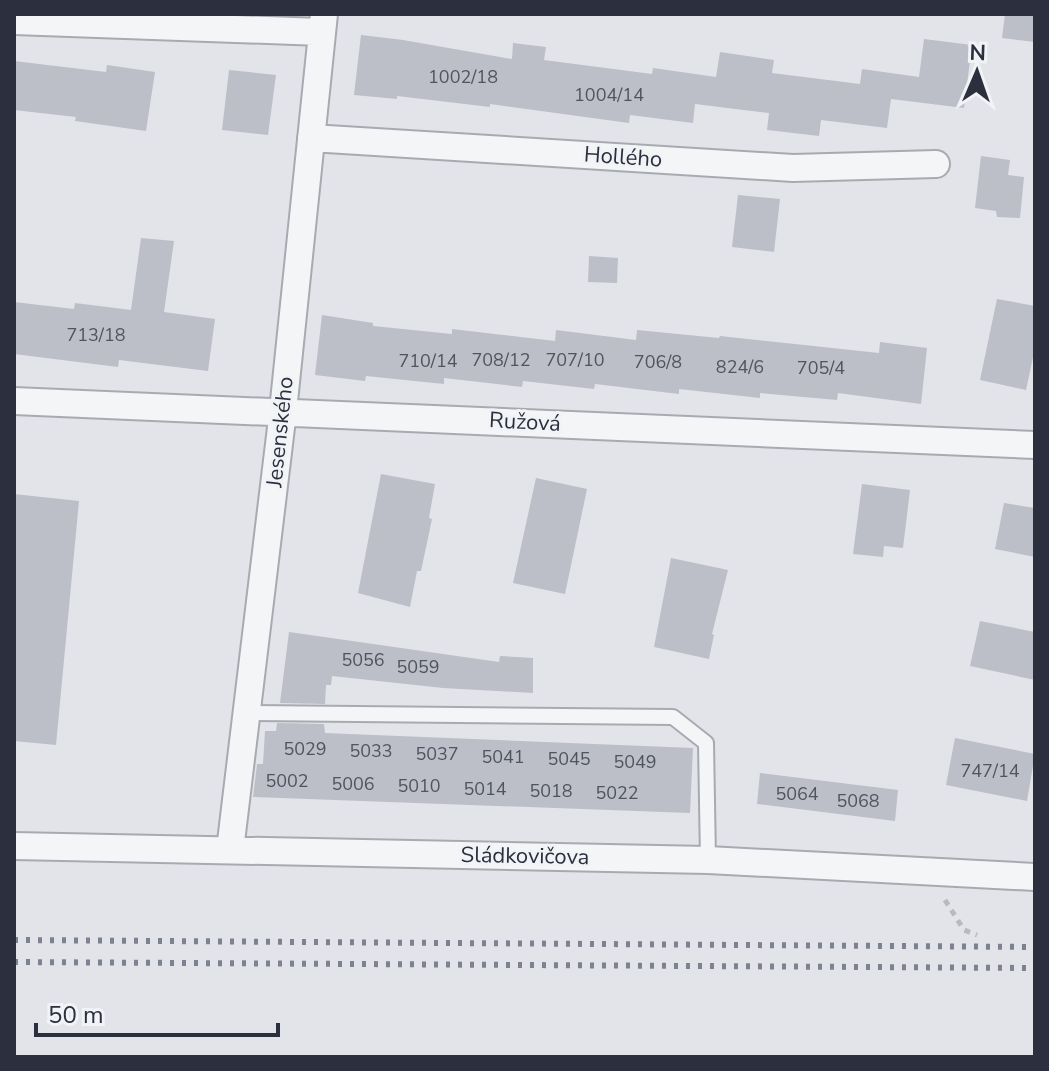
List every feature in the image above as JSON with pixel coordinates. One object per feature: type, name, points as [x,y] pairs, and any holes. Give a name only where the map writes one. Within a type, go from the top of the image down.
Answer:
[{"type":"street","points":[[14,21],[322,23]]},
{"type":"street","name":"Jesenského","points":[[230,850],[283,411],[322,23]]},
{"type":"street","name":"Hollého","points":[[311,138],[793,168],[936,164]]},
{"type":"street","name":"Ružová","points":[[14,401],[1035,445]]},
{"type":"street","name":"Sládkovičova","points":[[14,846],[708,860],[1035,877]]},
{"type":"lane","points":[[246,713],[673,717],[706,743],[708,860]]},
{"type":"path","points":[[929,872],[964,930],[977,935]]},
{"type":"building","points":[[1005,14],[1035,14],[1035,42],[1002,38]]},
{"type":"building","points":[[361,35],[512,59],[513,43],[546,47],[544,60],[652,74],[653,68],[716,77],[720,52],[774,60],[772,73],[860,84],[862,69],[919,77],[924,39],[972,45],[964,108],[891,99],[887,128],[821,120],[819,136],[767,130],[769,113],[695,104],[693,123],[630,115],[629,123],[490,104],[490,107],[397,96],[397,99],[354,95]]},
{"type":"building","points":[[14,61],[106,72],[107,65],[155,72],[146,131],[75,121],[76,117],[14,110]]},
{"type":"building","points":[[229,70],[276,75],[268,135],[222,130]]},
{"type":"building","points":[[981,156],[1010,160],[1008,175],[1024,177],[1020,218],[997,217],[996,211],[975,208]]},
{"type":"building","points":[[738,195],[780,199],[774,252],[732,247]]},
{"type":"building","points":[[141,238],[174,241],[164,312],[215,319],[208,371],[119,360],[118,367],[14,354],[14,302],[74,309],[75,303],[131,310]]},
{"type":"building","points":[[589,256],[618,258],[617,283],[588,282]]},
{"type":"building","points":[[997,299],[1035,306],[1035,348],[1026,390],[980,380]]},
{"type":"building","points":[[322,315],[373,323],[373,326],[452,334],[452,329],[555,341],[556,330],[636,340],[637,330],[879,353],[880,342],[927,348],[921,404],[838,393],[837,400],[760,393],[760,398],[679,389],[679,394],[595,384],[594,389],[523,381],[522,387],[444,378],[444,384],[366,376],[365,381],[315,375]]},
{"type":"building","points":[[381,474],[435,484],[429,518],[432,519],[410,607],[358,593]]},
{"type":"building","points":[[536,478],[587,489],[565,594],[513,583]]},
{"type":"building","points":[[862,484],[910,490],[903,548],[884,546],[883,557],[853,554]]},
{"type":"building","points":[[14,494],[79,501],[56,745],[14,741]]},
{"type":"building","points":[[1004,503],[1035,508],[1035,557],[995,549]]},
{"type":"building","points":[[671,558],[728,570],[709,659],[654,647]]},
{"type":"building","points":[[980,621],[1035,632],[1035,680],[970,666]]},
{"type":"building","points":[[289,632],[499,662],[500,656],[533,658],[533,693],[443,688],[332,676],[331,685],[326,685],[325,704],[280,703]]},
{"type":"building","points":[[277,723],[324,724],[325,733],[693,748],[690,813],[253,797],[257,764],[263,764],[265,731],[276,731]]},
{"type":"building","points":[[955,738],[1035,754],[1027,801],[946,785]]},
{"type":"building","points":[[760,773],[898,790],[895,821],[757,804]]},
{"type":"railway","points":[[14,940],[1035,947]]},
{"type":"railway","points":[[14,962],[1035,968]]}]
